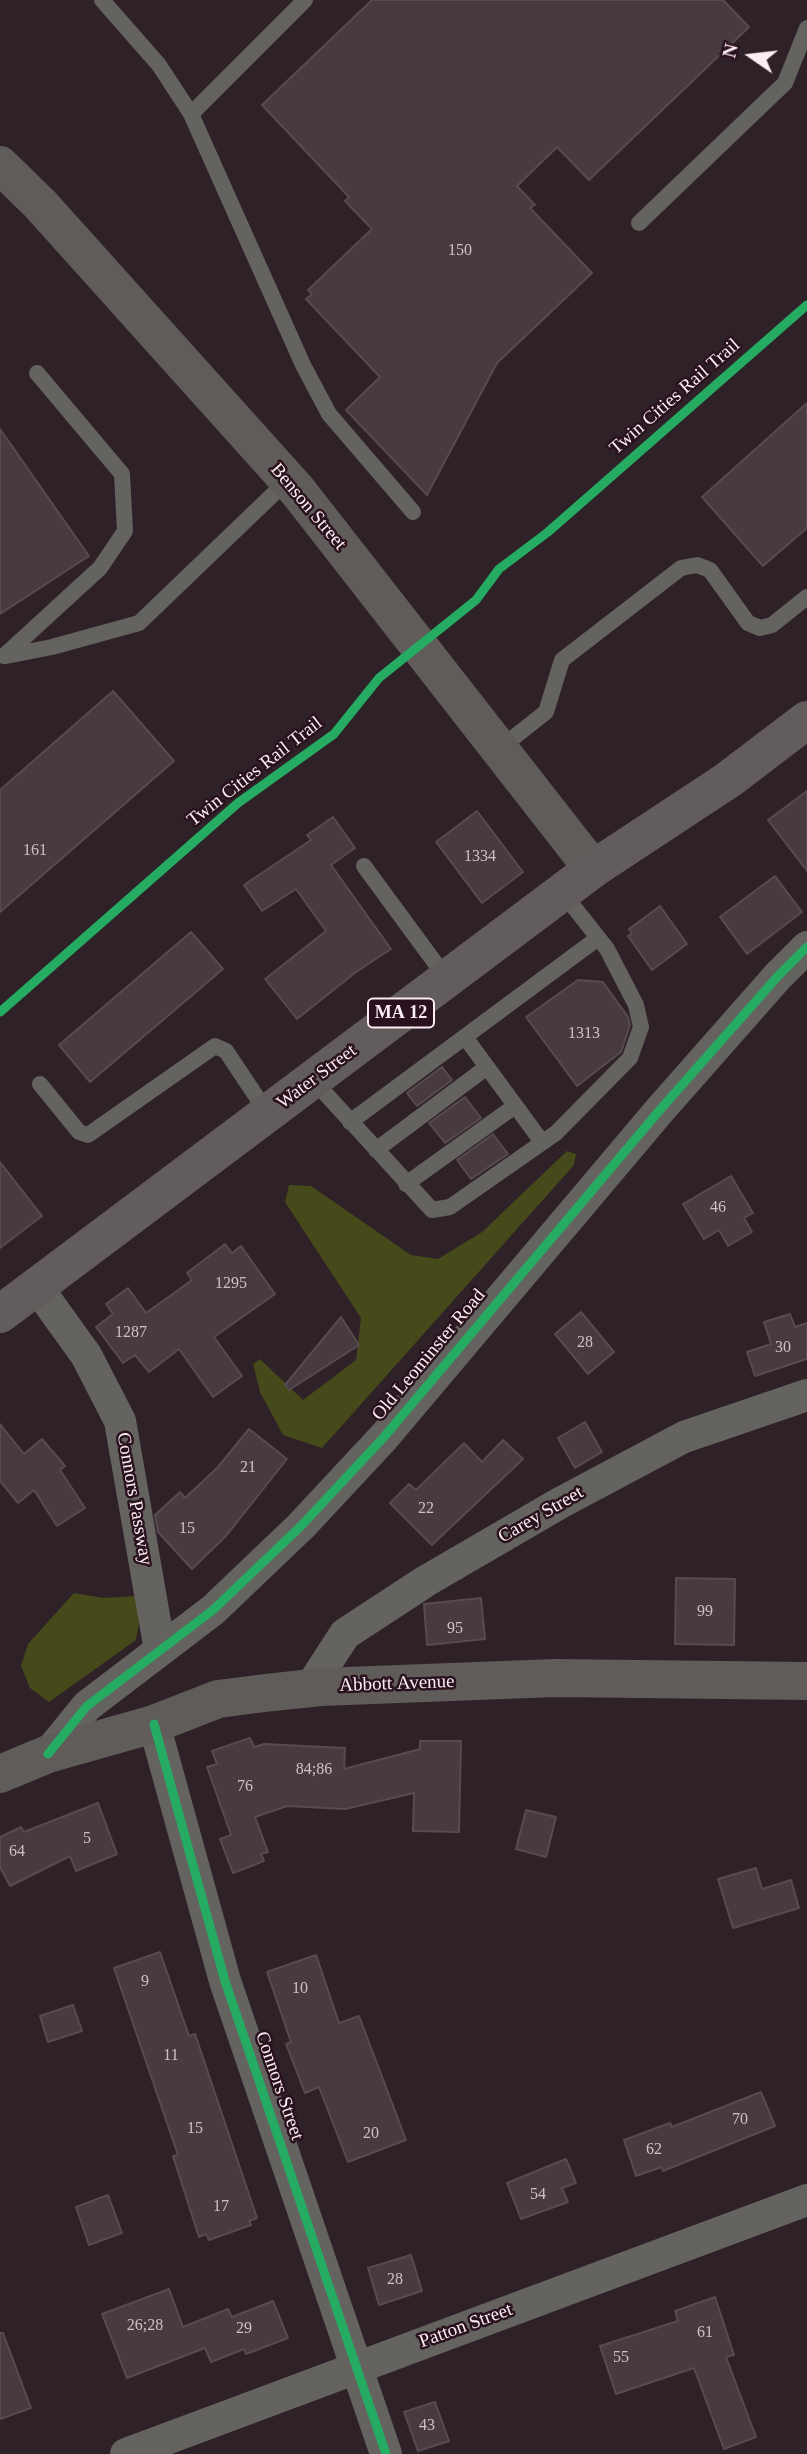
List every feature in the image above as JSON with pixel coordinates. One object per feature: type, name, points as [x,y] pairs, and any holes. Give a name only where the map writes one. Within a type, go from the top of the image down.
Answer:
[{"type":"highway","name":"Water Street","points":[[0,1314],[593,869],[728,780],[807,720]]},
{"type":"main road","name":"Benson Street","points":[[0,165],[40,204],[288,480],[593,869]]},
{"type":"main road","name":"Abbott Avenue","points":[[0,1774],[48,1754],[154,1724],[218,1699],[310,1688],[555,1678],[807,1681]]},
{"type":"street","name":"Old Leominster Road","points":[[48,1754],[86,1706],[213,1610],[301,1525],[384,1437],[659,1111],[807,947]]},
{"type":"street","name":"Connors Passway","points":[[37,1287],[86,1355],[120,1421],[160,1650]]},
{"type":"street","name":"Carey Street","points":[[310,1688],[345,1634],[426,1581],[560,1503],[684,1437],[807,1395]]},
{"type":"street","name":"Connors Street","points":[[154,1724],[225,1981],[386,2454]]},
{"type":"street","name":"Patton Street","points":[[127,2454],[807,2200]]},
{"type":"lane","points":[[102,0],[159,65],[191,114],[323,404],[413,512]]},
{"type":"lane","points":[[191,114],[305,0]]},
{"type":"lane","points":[[639,223],[785,83],[807,28]]},
{"type":"lane","points":[[2,658],[100,568],[125,531],[122,474],[37,373]]},
{"type":"lane","points":[[2,658],[139,623],[288,480]]},
{"type":"lane","points":[[499,750],[546,712],[562,660],[681,568],[697,565],[710,570],[748,622],[760,628],[772,625],[807,597]]},
{"type":"lane","points":[[364,866],[447,979]]},
{"type":"lane","points":[[313,1080],[426,1206],[438,1211],[450,1207],[542,1142],[576,1114],[630,1058],[640,1037],[640,1018],[636,1005],[607,949],[562,892]]},
{"type":"lane","points":[[350,1122],[598,938]]},
{"type":"lane","points":[[465,1038],[542,1142]]},
{"type":"lane","points":[[40,1084],[79,1132],[88,1135],[215,1046],[226,1051],[268,1114]]},
{"type":"lane","points":[[376,1150],[487,1067]]},
{"type":"lane","points":[[406,1184],[515,1106]]},
{"type":"green space","points":[[567,1151],[576,1154],[574,1165],[322,1448],[283,1435],[260,1392],[253,1364],[260,1359],[303,1400],[356,1360],[361,1318],[285,1202],[289,1185],[311,1186],[411,1255],[438,1259],[482,1232]]},
{"type":"green space","points":[[74,1593],[103,1598],[136,1596],[142,1604],[136,1640],[49,1702],[30,1688],[21,1666],[28,1644]]},
{"type":"building","points":[[372,0],[723,0],[749,27],[589,180],[557,147],[517,186],[535,205],[530,208],[592,273],[497,363],[427,495],[346,410],[380,377],[306,299],[312,294],[308,290],[372,229],[345,201],[349,197],[262,105]]},
{"type":"building","points":[[807,403],[807,528],[763,566],[702,497]]},
{"type":"building","points":[[0,429],[89,556],[0,614]]},
{"type":"building","points":[[113,691],[174,761],[0,912],[0,790]]},
{"type":"building","points":[[807,791],[807,871],[768,820]]},
{"type":"building","points":[[477,811],[523,872],[482,903],[436,842]]},
{"type":"building","points":[[333,817],[355,848],[331,865],[391,949],[356,972],[297,1019],[265,979],[326,931],[296,889],[262,911],[244,885],[311,840],[307,835]]},
{"type":"building","points":[[775,876],[802,912],[747,954],[720,917]]},
{"type":"building","points":[[660,906],[687,944],[652,970],[628,936],[632,933],[629,929]]},
{"type":"building","points":[[191,932],[223,969],[90,1082],[59,1045]]},
{"type":"building","points":[[578,980],[603,982],[628,1017],[630,1025],[621,1052],[577,1086],[526,1017]]},
{"type":"building","points":[[442,1067],[452,1080],[417,1106],[407,1093]]},
{"type":"building","points":[[465,1097],[481,1118],[445,1143],[429,1123]]},
{"type":"building","points":[[493,1134],[508,1154],[471,1179],[457,1160]]},
{"type":"building","points":[[0,1162],[42,1216],[0,1248]]},
{"type":"building","points":[[731,1176],[753,1213],[744,1218],[752,1232],[728,1246],[719,1230],[704,1239],[683,1204]]},
{"type":"building","points":[[225,1244],[232,1253],[241,1246],[275,1294],[214,1337],[242,1376],[213,1397],[179,1349],[149,1372],[135,1355],[123,1363],[96,1327],[113,1314],[106,1304],[128,1288],[146,1313],[192,1280],[187,1273]]},
{"type":"building","points":[[581,1312],[614,1352],[588,1374],[555,1334]]},
{"type":"building","points":[[790,1314],[795,1327],[807,1323],[807,1359],[755,1376],[747,1352],[771,1344],[764,1322]]},
{"type":"building","points":[[341,1317],[359,1345],[289,1390],[285,1385]]},
{"type":"building","points":[[585,1422],[602,1452],[575,1468],[558,1438]]},
{"type":"building","points":[[0,1424],[24,1454],[42,1439],[65,1466],[60,1470],[85,1508],[57,1526],[34,1490],[18,1503],[0,1481]]},
{"type":"building","points":[[249,1429],[287,1459],[226,1536],[192,1569],[158,1532],[155,1515],[180,1492],[185,1498],[217,1468]]},
{"type":"building","points":[[503,1440],[523,1459],[432,1545],[390,1503],[409,1484],[416,1490],[464,1443],[482,1462]]},
{"type":"building","points":[[676,1578],[735,1579],[734,1645],[675,1644]]},
{"type":"building","points":[[481,1598],[485,1639],[427,1645],[424,1604]]},
{"type":"building","points":[[250,1738],[254,1747],[264,1744],[345,1748],[344,1769],[420,1749],[420,1741],[461,1741],[459,1832],[413,1831],[414,1793],[345,1809],[287,1806],[255,1817],[268,1852],[261,1854],[264,1861],[233,1873],[220,1839],[231,1835],[207,1767],[217,1764],[212,1751]]},
{"type":"building","points":[[98,1803],[117,1854],[76,1871],[70,1856],[10,1886],[0,1867],[0,1837],[21,1827],[24,1832]]},
{"type":"building","points":[[526,1810],[556,1817],[546,1857],[516,1849]]},
{"type":"building","points":[[756,1868],[762,1889],[791,1880],[799,1908],[733,1928],[718,1879]]},
{"type":"building","points":[[160,1952],[189,2036],[195,2034],[257,2218],[249,2221],[251,2225],[209,2240],[206,2234],[199,2237],[173,2156],[178,2155],[114,1968]]},
{"type":"building","points":[[316,1955],[339,2023],[359,2016],[406,2140],[348,2162],[319,2087],[305,2093],[286,2044],[291,2042],[267,1972]]},
{"type":"building","points":[[73,2005],[82,2031],[48,2042],[40,2016]]},
{"type":"building","points":[[761,2092],[775,2126],[663,2171],[662,2167],[636,2176],[624,2140],[670,2123],[672,2127]]},
{"type":"building","points":[[566,2159],[576,2183],[562,2188],[568,2202],[521,2219],[507,2183]]},
{"type":"building","points":[[108,2195],[122,2233],[89,2245],[76,2207]]},
{"type":"building","points":[[411,2255],[422,2291],[379,2305],[368,2268]]},
{"type":"building","points":[[169,2289],[183,2327],[228,2309],[232,2317],[273,2301],[288,2338],[246,2354],[244,2349],[211,2362],[205,2348],[127,2378],[102,2314]]},
{"type":"building","points":[[715,2297],[734,2355],[726,2357],[756,2437],[724,2449],[694,2368],[616,2394],[600,2346],[678,2321],[675,2311]]},
{"type":"building","points":[[0,2333],[3,2333],[31,2408],[0,2419]]},
{"type":"building","points":[[435,2402],[449,2441],[418,2451],[404,2412]]},
{"type":"cycle path","name":"Twin Cities Rail Trail","points":[[0,1012],[238,803],[334,734],[379,678],[476,600],[499,569],[548,532],[807,305]]},
{"type":"cycle path","points":[[48,1754],[87,1706],[213,1610],[301,1526],[384,1437],[659,1111],[778,976],[807,947]]},
{"type":"cycle path","points":[[154,1724],[225,1981],[386,2454]]}]
